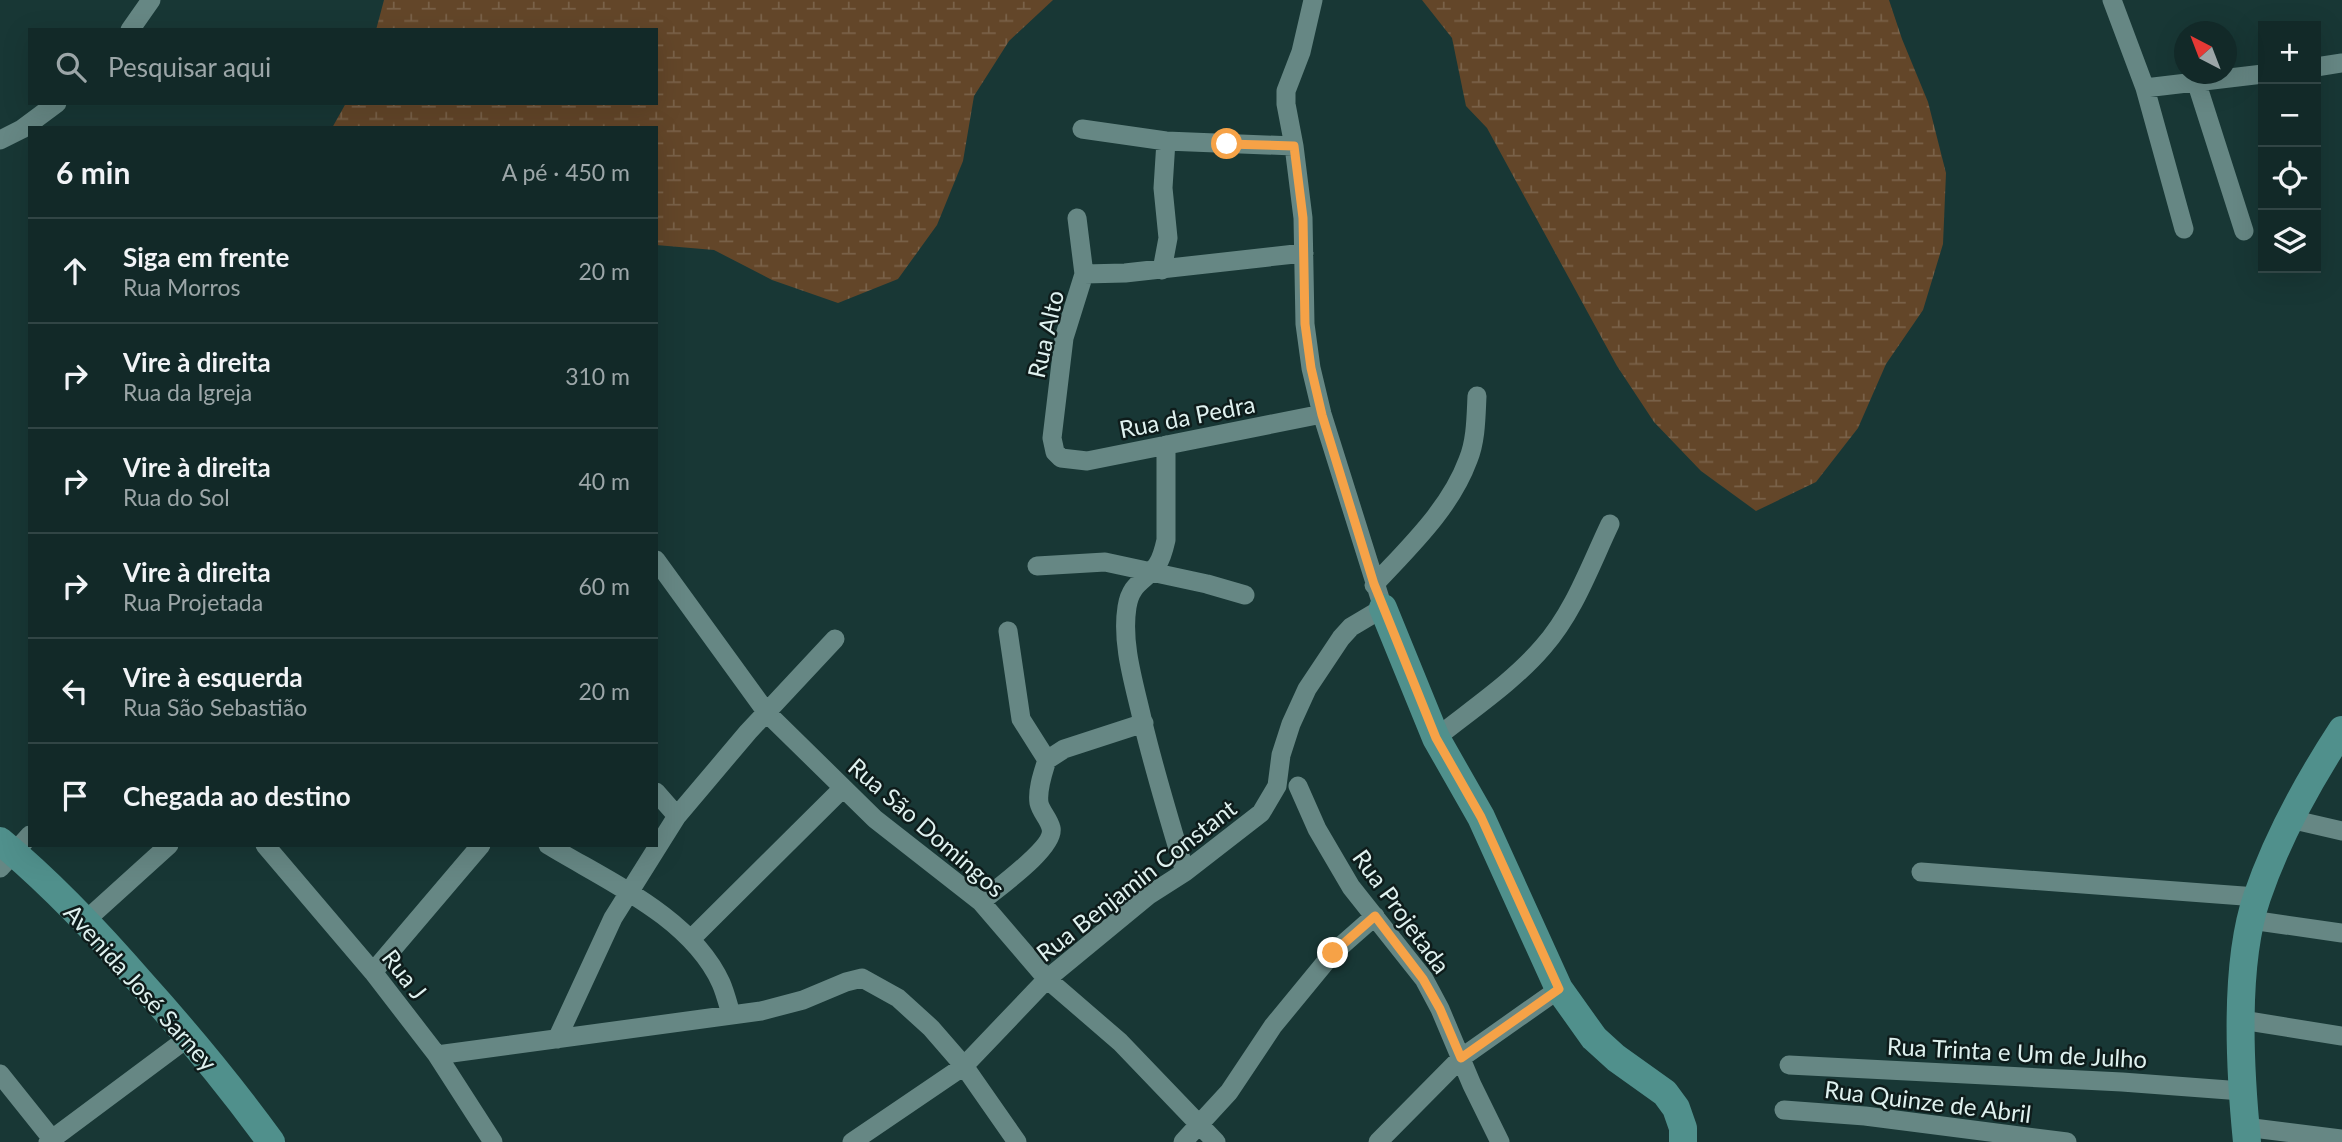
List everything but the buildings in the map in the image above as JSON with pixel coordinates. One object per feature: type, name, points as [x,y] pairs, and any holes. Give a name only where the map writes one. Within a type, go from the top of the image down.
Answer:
[{"type":"street","points":[[131,28],[150,0]]},
{"type":"street","points":[[1313,0],[1301,52],[1286,91],[1303,218],[1305,324],[1311,368],[1322,415],[1378,596],[1436,738],[1481,817],[1559,989],[1594,1038],[1616,1058],[1665,1093],[1676,1108],[1683,1128],[1683,1142]]},
{"type":"street","points":[[2112,0],[2145,88],[2184,229]]},
{"type":"street","points":[[2321,66],[2342,63]]},
{"type":"street","points":[[2237,77],[2258,75]]},
{"type":"street","points":[[2145,88],[2174,84]]},
{"type":"street","points":[[2197,84],[2244,230]]},
{"type":"street","points":[[0,140],[54,105]]},
{"type":"street","points":[[1082,129],[1166,141],[1294,146]]},
{"type":"street","points":[[1161,270],[1168,238],[1163,188],[1166,141]]},
{"type":"street","name":"Rua Alto","points":[[1060,458],[1055,452],[1052,438],[1058,383],[1065,338],[1084,274],[1077,218]]},
{"type":"street","points":[[1084,274],[1161,270],[1304,253]]},
{"type":"street","name":"Rua Benjamin Constant","points":[[852,1142],[964,1066],[1048,979],[1149,895],[1185,872],[1261,813],[1277,786],[1281,755],[1307,689],[1341,638],[1378,596],[1414,542],[1454,491],[1469,459],[1474,437],[1477,397]]},
{"type":"street","name":"Rua da Pedra","points":[[1060,458],[1087,461],[1322,415]]},
{"type":"street","points":[[1166,445],[1166,540],[1163,555],[1150,573],[1132,590],[1127,607],[1126,635],[1132,679],[1185,872]]},
{"type":"street","points":[[1436,738],[1504,684],[1543,647],[1571,607],[1610,524]]},
{"type":"street","points":[[1037,566],[1105,562],[1245,595]]},
{"type":"street","name":"Rua São Domingos","points":[[658,563],[767,713],[875,819],[981,902],[1048,979],[1120,1042],[1216,1142]]},
{"type":"street","points":[[1008,631],[1021,719],[1047,760]]},
{"type":"street","points":[[658,845],[704,782],[835,639]]},
{"type":"street","points":[[981,902],[1042,850],[1051,837],[1052,829],[1039,803],[1040,785],[1047,760],[1063,749],[1144,723]]},
{"type":"street","points":[[2342,730],[2290,819],[2254,909],[2245,959],[2242,1020],[2242,1091],[2246,1134],[2342,1139]]},
{"type":"street","name":"Rua Projetada","points":[[1298,786],[1335,862],[1351,887],[1423,979],[1440,1009],[1500,1142]]},
{"type":"street","points":[[691,939],[842,789]]},
{"type":"street","points":[[658,794],[677,816]]},
{"type":"street","points":[[2290,819],[2342,831]]},
{"type":"street","points":[[85,921],[167,847]]},
{"type":"street","name":"Rua J","points":[[267,847],[373,972],[437,1055],[493,1142]]},
{"type":"street","points":[[373,972],[479,847]]},
{"type":"street","points":[[551,847],[672,921],[691,939],[721,983],[731,1014]]},
{"type":"street","points":[[558,1038],[613,918],[657,847]]},
{"type":"street","name":"Avenida José Sarney","points":[[11,849],[85,921],[189,1037],[271,1142]]},
{"type":"street","points":[[1921,872],[2254,909],[2342,933]]},
{"type":"street","points":[[1182,1142],[1229,1092],[1273,1026],[1307,983],[1333,953],[1375,916]]},
{"type":"street","points":[[437,1055],[761,1011],[803,1000],[862,978],[898,998],[931,1028],[964,1066],[1017,1142]]},
{"type":"street","points":[[1378,1142],[1461,1058],[1559,989]]},
{"type":"street","points":[[2242,1020],[2342,1035]]},
{"type":"street","points":[[0,1074],[50,1140],[189,1037]]},
{"type":"street","name":"Rua Trinta e Um de Julho","points":[[1789,1065],[2122,1082],[2242,1091]]},
{"type":"street","name":"Rua Quinze de Abril","points":[[1784,1110],[1865,1116],[2067,1142]]},
{"type":"green space","points":[[384,0],[1053,0],[1009,41],[974,96],[963,161],[937,225],[898,279],[838,303],[772,280],[714,250],[658,245],[658,126],[333,126],[345,105],[658,105],[658,28],[377,28]]},
{"type":"green space","points":[[1422,0],[1889,0],[1928,102],[1946,173],[1943,244],[1923,310],[1886,364],[1858,428],[1816,482],[1756,511],[1701,471],[1654,422],[1617,366],[1487,128],[1466,106],[1452,38]]},
{"type":"route","points":[[1227,144],[1294,146],[1303,218],[1305,324],[1311,368],[1322,415],[1374,584],[1436,738],[1481,817],[1559,989],[1461,1058],[1440,1009],[1423,979],[1375,916],[1333,953]]}]
